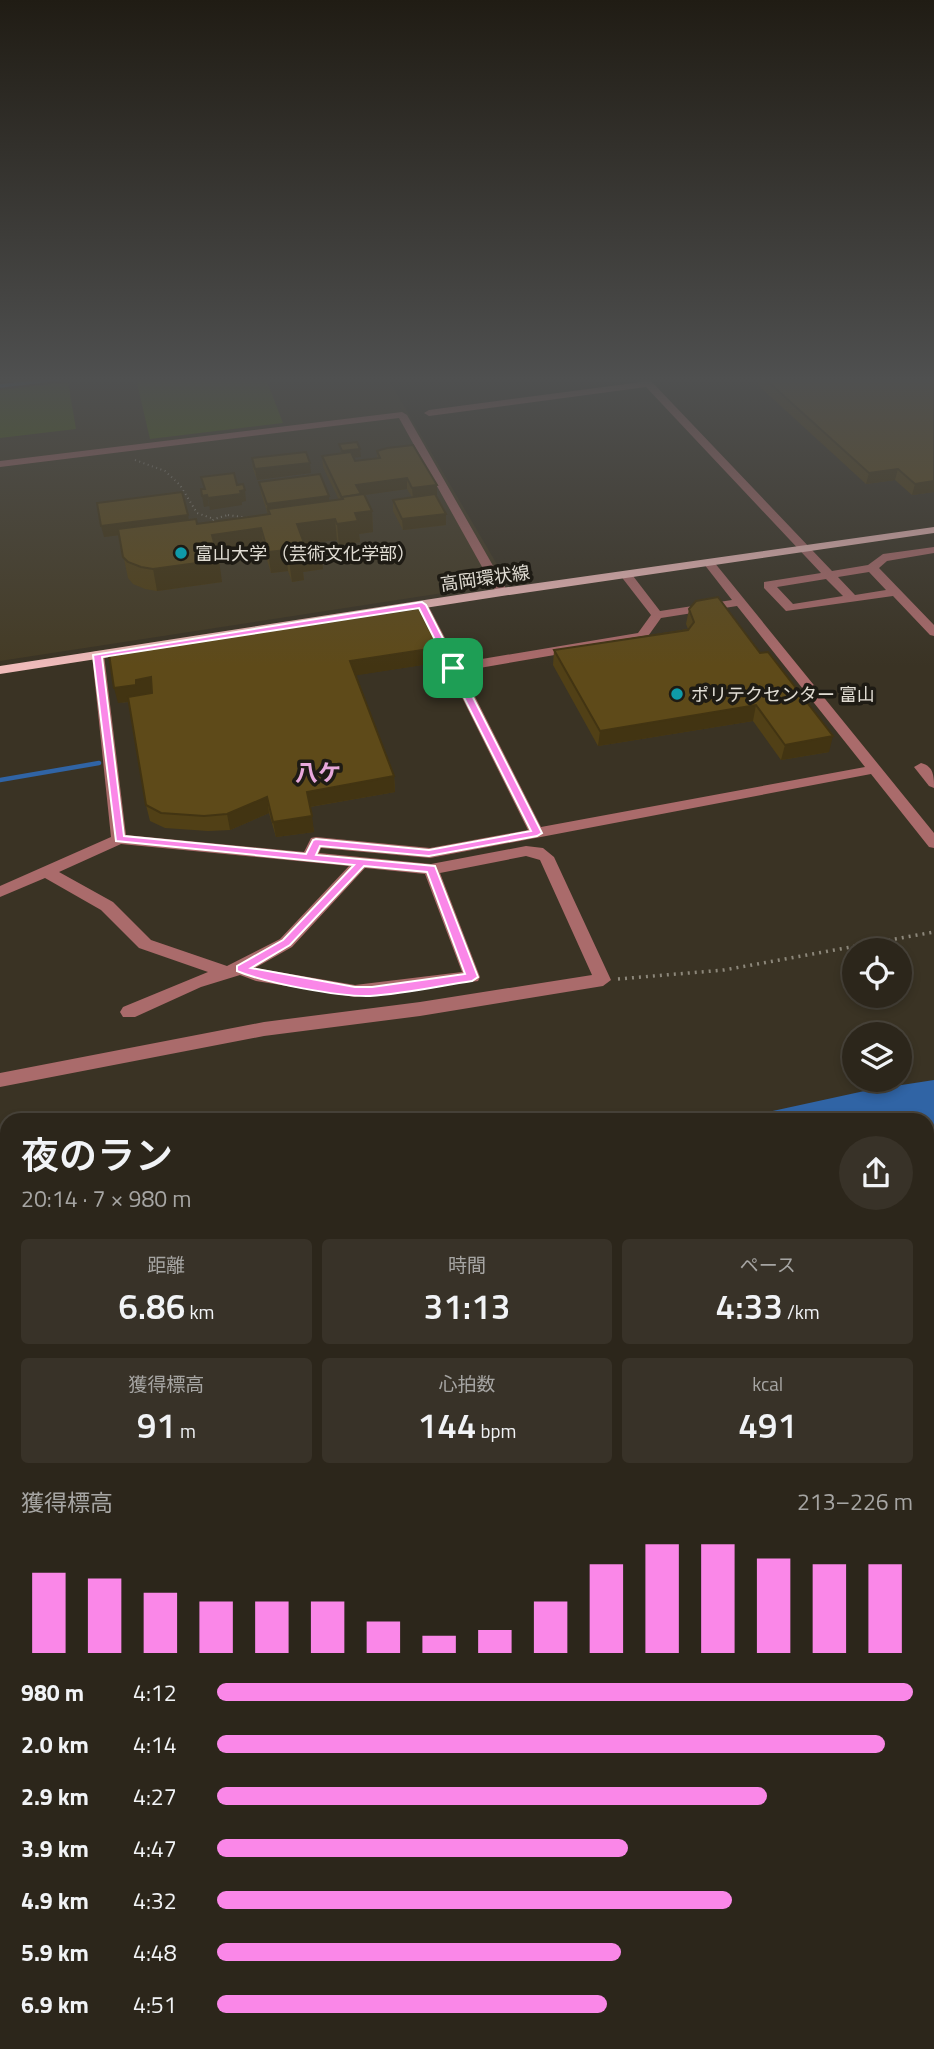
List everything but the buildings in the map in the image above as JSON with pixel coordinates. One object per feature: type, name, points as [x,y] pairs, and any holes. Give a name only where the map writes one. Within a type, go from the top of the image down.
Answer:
[{"type":"main road","name":"高岡環状線","points":[[0,670],[502,592],[934,530]]},
{"type":"street","points":[[436,475],[502,592]]},
{"type":"street","points":[[734,475],[852,599]]},
{"type":"street","points":[[897,592],[790,608],[768,585],[872,568],[883,558],[934,550]]},
{"type":"street","points":[[710,564],[934,843]]},
{"type":"street","points":[[872,568],[934,632]]},
{"type":"street","points":[[626,575],[657,615]]},
{"type":"street","points":[[453,668],[642,636],[657,615],[741,602]]},
{"type":"street","points":[[422,605],[537,833]]},
{"type":"street","points":[[915,610],[934,607]]},
{"type":"street","points":[[98,655],[119,839]]},
{"type":"street","points":[[921,767],[934,783]]},
{"type":"street","points":[[309,858],[316,842],[429,853],[876,769]]},
{"type":"street","points":[[0,892],[119,839],[431,869],[526,851],[538,852],[546,857],[603,980],[420,1009],[264,1029],[0,1080]]},
{"type":"street","points":[[129,1012],[195,983],[235,971],[286,943],[362,862]]},
{"type":"street","points":[[46,872],[107,906],[145,944],[235,971],[372,992],[472,977],[431,869]]},
{"type":"path","points":[[171,475],[191,500],[197,513],[214,519],[228,515],[243,516],[253,525],[243,535],[221,537],[208,530],[214,519]]},
{"type":"path","points":[[603,980],[724,970],[934,932]]},
{"type":"shaded area","points":[[0,475],[444,475],[508,583],[0,661]]},
{"type":"water","points":[[934,1080],[934,1113],[757,1113],[860,1092],[912,1092],[912,1083]]},
{"type":"waterway","points":[[0,780],[99,763]]},
{"type":"place","name":"富山大学 （芸術文化学部）","points":[[181,553]]},
{"type":"place","name":"ポリテクセンター 富山","points":[[677,694]]},
{"type":"district","name":"八ケ","points":[[318,772]]},
{"type":"route","points":[[453,668],[422,605],[98,655],[119,839],[309,858],[362,862],[431,869],[472,977],[372,992],[256,975],[241,968],[286,943],[362,862],[309,858],[316,842],[429,853],[537,833],[453,668]]}]
